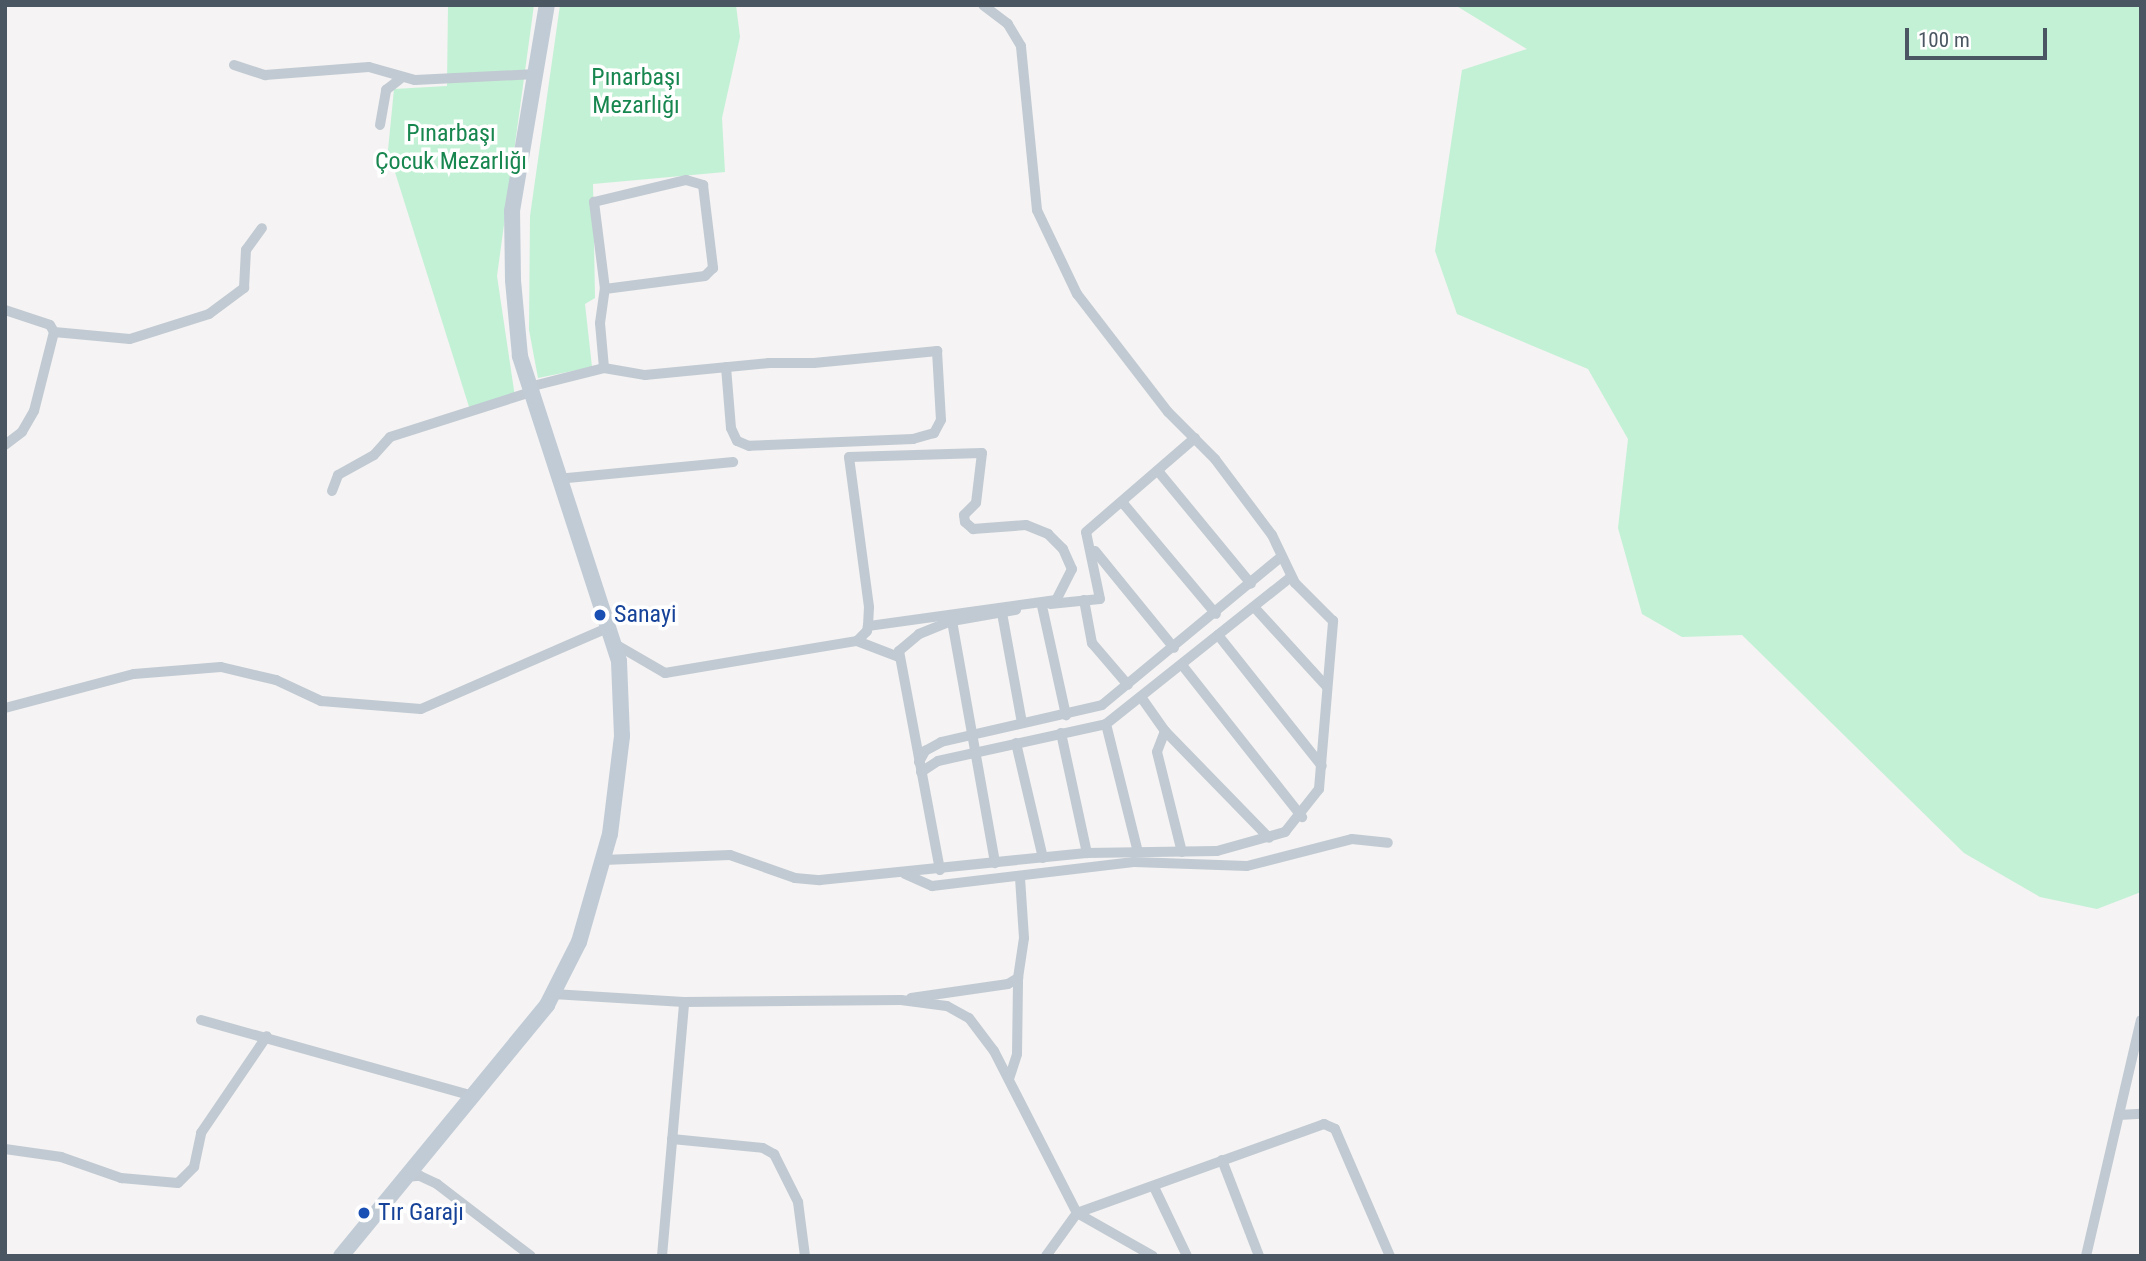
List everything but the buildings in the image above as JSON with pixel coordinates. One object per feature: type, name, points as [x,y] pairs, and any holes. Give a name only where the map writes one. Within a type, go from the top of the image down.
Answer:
[{"type":"main road","points":[[341,1256],[401,1178],[473,1096],[553,994],[579,942],[603,860],[622,736],[615,645],[557,479],[520,356],[512,211],[547,5]]},
{"type":"street","points":[[603,860],[730,855],[795,878],[905,874],[1087,853],[1217,851],[1269,838],[1302,817],[1320,789],[1333,621],[1291,577],[1253,508],[1124,359],[1077,295],[1063,257],[1041,224],[1026,62],[1014,33],[983,5]]},
{"type":"street","points":[[234,65],[265,75],[369,67],[400,79],[536,74]]},
{"type":"street","points":[[380,125],[386,90],[400,79]]},
{"type":"street","points":[[604,369],[600,323],[605,289],[594,202],[686,180],[703,185],[712,268],[705,276],[605,289]]},
{"type":"street","points":[[54,332],[130,339],[209,314],[244,288],[246,250],[262,228]]},
{"type":"street","points":[[5,310],[50,325],[54,332],[34,411],[22,432],[5,445]]},
{"type":"street","points":[[332,491],[338,475],[374,455],[390,437],[530,390],[604,369],[645,375],[726,367],[937,351],[941,420],[934,433],[914,439],[748,446],[737,441],[731,428],[726,367]]},
{"type":"street","points":[[940,870],[899,657],[908,641],[952,621],[1100,599],[1086,531],[1195,438]]},
{"type":"street","points":[[857,641],[867,626],[849,457],[982,453],[976,503],[964,515],[965,522],[973,529],[1026,525],[1048,534],[1063,549],[1072,569],[1056,600],[867,626]]},
{"type":"street","points":[[557,479],[733,462]]},
{"type":"street","points":[[1157,471],[1251,584]]},
{"type":"street","points":[[1122,502],[1216,614]]},
{"type":"street","points":[[1091,547],[1174,648]]},
{"type":"street","points":[[920,767],[925,751],[941,742],[1102,705],[1216,614],[1281,557]]},
{"type":"street","points":[[920,767],[975,752],[1106,724],[1291,577]]},
{"type":"street","points":[[1084,600],[1092,643],[1128,685]]},
{"type":"street","points":[[1042,606],[1066,715]]},
{"type":"street","points":[[1254,607],[1327,687]]},
{"type":"street","points":[[1002,613],[1022,723]]},
{"type":"street","points":[[952,621],[995,863]]},
{"type":"street","points":[[5,708],[134,674],[221,667],[276,680],[321,701],[421,709],[610,627]]},
{"type":"street","points":[[1218,635],[1322,766]]},
{"type":"street","points":[[615,645],[665,673],[857,641],[899,657]]},
{"type":"street","points":[[1182,664],[1302,817]]},
{"type":"street","points":[[1141,697],[1165,731],[1269,838]]},
{"type":"street","points":[[1106,724],[1138,852]]},
{"type":"street","points":[[1165,731],[1157,752],[1182,852]]},
{"type":"street","points":[[1061,733],[1087,853]]},
{"type":"street","points":[[1016,743],[1042,858]]},
{"type":"street","points":[[905,874],[932,886],[1134,862],[1247,866],[1352,839],[1388,843]]},
{"type":"street","points":[[1009,1079],[1017,1054],[1018,978],[1024,938],[1020,877]]},
{"type":"street","points":[[901,1000],[1008,984],[1018,978]]},
{"type":"street","points":[[553,994],[684,1002],[901,1000],[947,1006],[970,1018],[1009,1079],[1077,1213],[1153,1256]]},
{"type":"street","points":[[662,1256],[684,1002]]},
{"type":"street","points":[[201,1020],[267,1035],[473,1096]]},
{"type":"street","points":[[2087,1256],[2141,1020]]},
{"type":"street","points":[[5,1149],[61,1157],[136,1181],[178,1183],[194,1167],[201,1133],[267,1035]]},
{"type":"street","points":[[2119,1115],[2141,1114]]},
{"type":"street","points":[[1046,1256],[1077,1213],[1154,1187],[1311,1125],[1330,1124],[1390,1256]]},
{"type":"street","points":[[672,1139],[763,1147],[774,1154],[795,1191],[805,1256]]},
{"type":"street","points":[[1222,1160],[1259,1256]]},
{"type":"street","points":[[401,1178],[421,1176],[437,1184],[531,1256]]},
{"type":"street","points":[[1154,1187],[1187,1256]]},
{"type":"green space","name":"Pınarbaşı Çocuk Mezarlığı","points":[[448,5],[534,5],[497,276],[515,397],[470,410],[388,150],[394,89],[447,86]]},
{"type":"green space","name":"Pınarbaşı Mezarlığı","points":[[560,5],[736,5],[740,37],[722,118],[725,172],[593,184],[595,298],[585,304],[592,367],[538,378],[529,330],[530,216]]},
{"type":"green space","points":[[1455,5],[2141,5],[2141,892],[2097,909],[2040,897],[1964,853],[1742,635],[1682,637],[1642,614],[1618,528],[1628,439],[1588,369],[1457,314],[1435,251],[1462,70],[1527,49]]},
{"type":"place","name":"Sanayi","points":[[600,615]]},
{"type":"place","name":"Tır Garajı","points":[[364,1213]]}]
